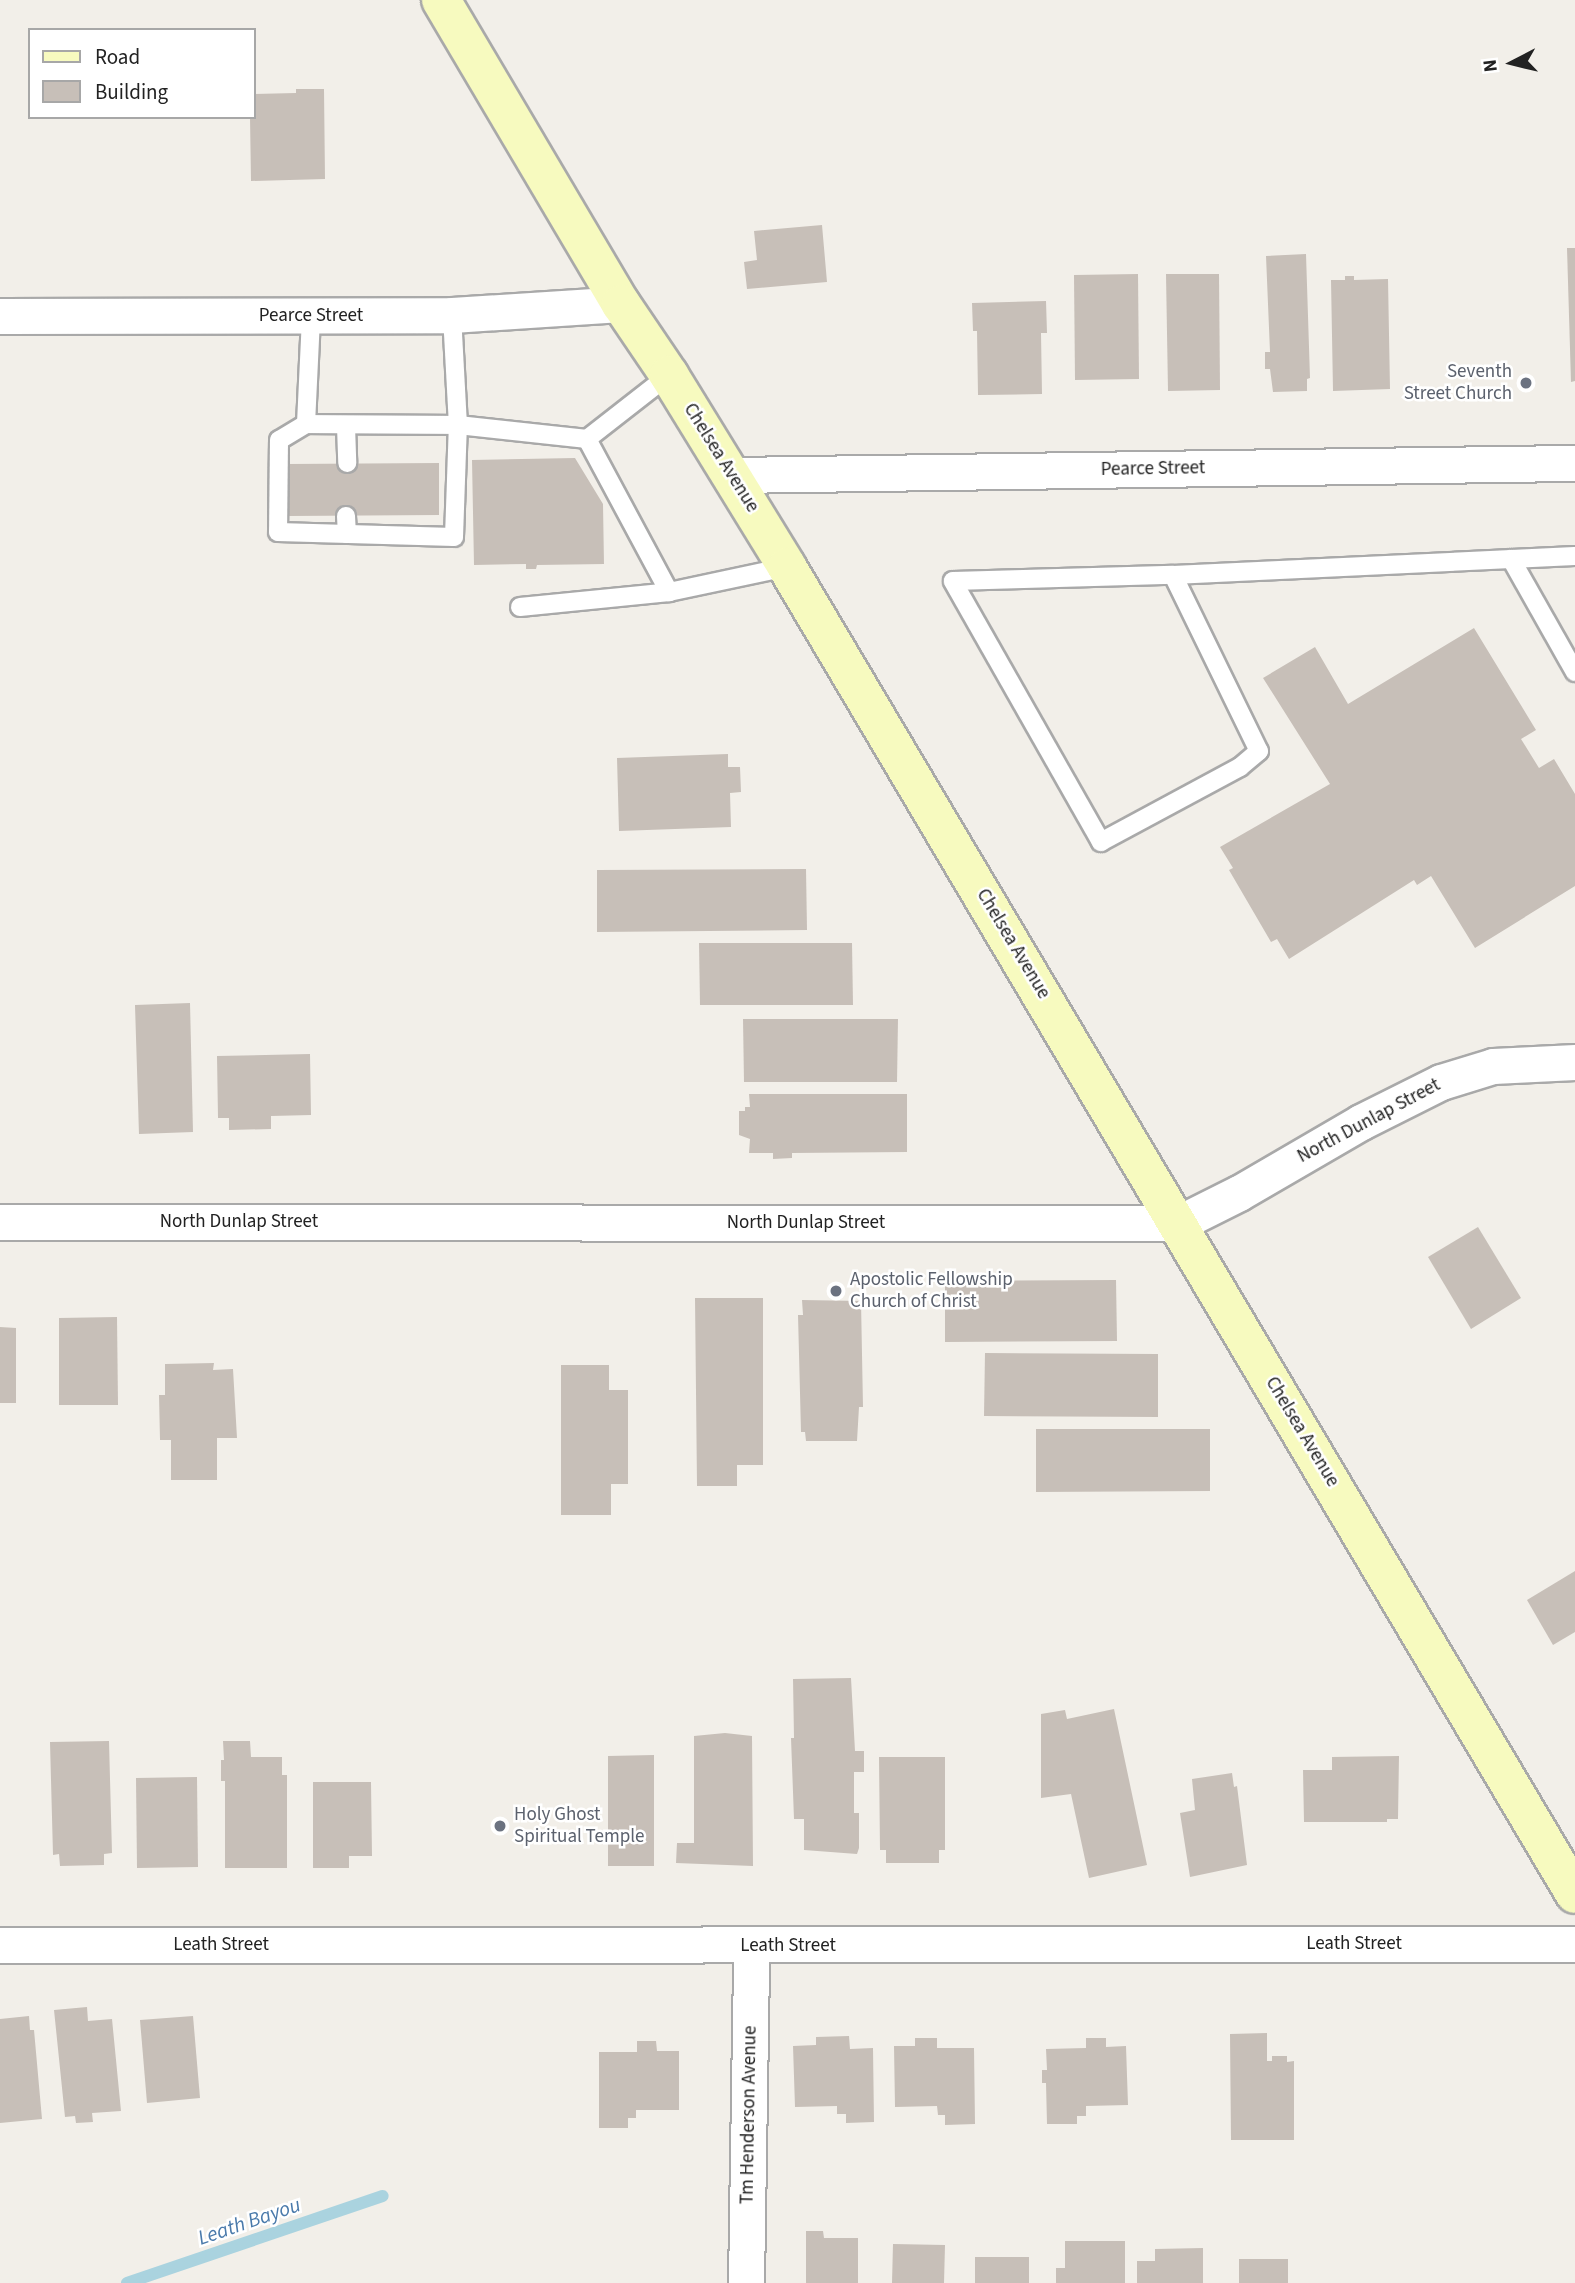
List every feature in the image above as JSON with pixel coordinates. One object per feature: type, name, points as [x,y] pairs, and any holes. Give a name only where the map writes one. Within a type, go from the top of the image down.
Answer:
[{"type":"main road","name":"Chelsea Avenue","points":[[442,0],[621,303],[732,475],[1179,1223],[1575,1894]]},
{"type":"street","name":"Pearce Street","points":[[0,316],[453,315],[621,303]]},
{"type":"street","name":"Pearce Street","points":[[732,475],[1575,463]]},
{"type":"street","name":"North Dunlap Street","points":[[0,1222],[1179,1223],[1239,1193],[1360,1122],[1441,1082],[1493,1066],[1575,1062]]},
{"type":"street","name":"Leath Street","points":[[0,1945],[1575,1944]]},
{"type":"street","name":"Tm Henderson Avenue","points":[[746,2283],[751,1946]]},
{"type":"lane","points":[[453,315],[458,425],[454,537],[346,525],[278,532],[279,440],[306,424],[458,425],[587,439],[669,375]]},
{"type":"lane","points":[[306,424],[310,317]]},
{"type":"lane","points":[[345,426],[346,463]]},
{"type":"lane","points":[[587,439],[669,592]]},
{"type":"lane","points":[[1173,575],[1259,751],[1240,767],[1101,842],[953,581],[1173,575],[1575,556]]},
{"type":"lane","points":[[1511,559],[1575,672]]},
{"type":"lane","points":[[520,607],[669,592],[787,567]]},
{"type":"building","points":[[296,89],[324,89],[325,179],[251,181],[250,119],[256,119],[256,94],[296,93]]},
{"type":"building","points":[[822,225],[827,282],[747,289],[744,262],[757,260],[754,231]]},
{"type":"building","points":[[1567,248],[1575,248],[1575,381],[1571,382]]},
{"type":"building","points":[[1306,254],[1310,378],[1307,379],[1307,391],[1273,392],[1270,369],[1265,369],[1265,352],[1270,352],[1266,256]]},
{"type":"building","points":[[1138,274],[1139,379],[1075,380],[1074,275]]},
{"type":"building","points":[[1166,274],[1219,274],[1220,390],[1168,391]]},
{"type":"building","points":[[1345,276],[1354,276],[1354,280],[1388,279],[1390,389],[1333,391],[1331,280],[1345,280]]},
{"type":"building","points":[[1046,301],[1047,333],[1041,333],[1042,394],[978,395],[977,331],[973,331],[972,303]]},
{"type":"building","points":[[575,458],[603,504],[604,564],[537,565],[536,569],[526,569],[526,564],[474,565],[472,460]]},
{"type":"building","points":[[439,463],[439,515],[289,516],[288,464]]},
{"type":"building","points":[[1474,628],[1536,730],[1521,739],[1539,768],[1554,759],[1575,794],[1575,886],[1475,948],[1431,876],[1417,885],[1414,880],[1289,959],[1277,939],[1271,942],[1229,870],[1233,868],[1220,847],[1330,784],[1263,678],[1315,647],[1348,704]]},
{"type":"building","points":[[728,754],[728,767],[740,767],[741,792],[730,793],[731,827],[619,831],[617,758]]},
{"type":"building","points":[[806,869],[807,930],[597,932],[597,870]]},
{"type":"building","points":[[699,943],[852,943],[853,1005],[700,1005]]},
{"type":"building","points":[[190,1003],[193,1132],[139,1134],[135,1005]]},
{"type":"building","points":[[743,1019],[898,1019],[897,1082],[744,1082]]},
{"type":"building","points":[[310,1054],[311,1115],[271,1116],[271,1129],[229,1130],[229,1118],[218,1118],[217,1056]]},
{"type":"building","points":[[749,1094],[907,1094],[907,1152],[792,1153],[792,1158],[773,1159],[773,1153],[749,1153],[750,1139],[739,1135],[739,1111],[750,1107]]},
{"type":"building","points":[[1478,1227],[1521,1298],[1471,1329],[1428,1257]]},
{"type":"building","points":[[1116,1280],[1117,1341],[945,1342],[945,1281]]},
{"type":"building","points":[[695,1298],[763,1298],[763,1465],[737,1465],[737,1486],[697,1486]]},
{"type":"building","points":[[802,1300],[861,1301],[863,1407],[859,1407],[857,1441],[806,1441],[805,1432],[801,1432],[798,1315],[803,1315]]},
{"type":"building","points":[[117,1317],[118,1405],[59,1405],[59,1318]]},
{"type":"building","points":[[0,1327],[16,1328],[16,1403],[0,1403]]},
{"type":"building","points":[[985,1353],[1158,1354],[1158,1417],[984,1416]]},
{"type":"building","points":[[214,1363],[213,1370],[233,1369],[237,1438],[217,1438],[217,1480],[171,1480],[171,1440],[160,1440],[159,1395],[165,1395],[165,1364]]},
{"type":"building","points":[[561,1365],[609,1365],[609,1390],[628,1390],[628,1484],[611,1484],[611,1515],[561,1515]]},
{"type":"building","points":[[1036,1429],[1210,1429],[1210,1491],[1036,1492]]},
{"type":"building","points":[[1575,1571],[1575,1632],[1553,1645],[1527,1600]]},
{"type":"building","points":[[851,1678],[855,1751],[864,1751],[864,1772],[854,1772],[854,1813],[859,1813],[859,1848],[857,1854],[804,1850],[804,1819],[794,1819],[791,1738],[794,1738],[793,1679]]},
{"type":"building","points":[[1114,1709],[1147,1865],[1089,1878],[1071,1794],[1041,1798],[1041,1714],[1065,1710],[1067,1719]]},
{"type":"building","points":[[725,1733],[752,1736],[753,1866],[676,1863],[677,1843],[694,1843],[694,1736]]},
{"type":"building","points":[[109,1741],[112,1853],[104,1854],[104,1865],[60,1866],[59,1854],[53,1855],[50,1742]]},
{"type":"building","points":[[223,1741],[250,1741],[251,1757],[282,1757],[282,1775],[287,1775],[287,1868],[225,1868],[225,1781],[221,1781]]},
{"type":"building","points":[[654,1755],[654,1866],[608,1866],[608,1756]]},
{"type":"building","points":[[1399,1756],[1398,1819],[1387,1819],[1387,1822],[1304,1822],[1303,1770],[1332,1770],[1332,1757]]},
{"type":"building","points":[[879,1757],[945,1757],[945,1850],[939,1850],[939,1863],[886,1863],[886,1850],[880,1850]]},
{"type":"building","points":[[1232,1773],[1234,1787],[1237,1786],[1247,1865],[1190,1877],[1180,1813],[1195,1810],[1192,1779]]},
{"type":"building","points":[[197,1777],[198,1867],[137,1868],[136,1778]]},
{"type":"building","points":[[313,1782],[371,1782],[372,1856],[349,1856],[349,1868],[313,1868]]},
{"type":"building","points":[[87,2007],[88,2021],[112,2019],[121,2111],[92,2113],[93,2122],[76,2123],[75,2116],[65,2117],[54,2010]]},
{"type":"building","points":[[29,2016],[30,2030],[34,2030],[42,2119],[0,2123],[0,2019]]},
{"type":"building","points":[[193,2016],[200,2098],[147,2103],[140,2020]]},
{"type":"building","points":[[1267,2033],[1267,2061],[1272,2061],[1272,2056],[1287,2056],[1287,2062],[1294,2061],[1294,2140],[1231,2140],[1230,2034]]},
{"type":"building","points":[[849,2036],[850,2049],[873,2048],[874,2122],[846,2123],[846,2114],[837,2114],[837,2106],[795,2107],[793,2046],[816,2045],[816,2037]]},
{"type":"building","points":[[915,2038],[937,2038],[937,2048],[974,2048],[975,2124],[945,2125],[945,2115],[938,2115],[937,2106],[895,2107],[894,2046],[915,2046]]},
{"type":"building","points":[[1086,2038],[1106,2038],[1106,2047],[1126,2046],[1128,2105],[1086,2106],[1086,2116],[1077,2116],[1077,2124],[1047,2124],[1046,2083],[1042,2083],[1042,2070],[1047,2070],[1046,2049],[1086,2048]]},
{"type":"building","points":[[637,2041],[656,2041],[657,2051],[679,2051],[679,2110],[636,2110],[636,2118],[628,2118],[628,2128],[599,2128],[599,2052],[637,2052]]},
{"type":"building","points":[[806,2231],[823,2231],[824,2238],[858,2238],[858,2283],[806,2283]]},
{"type":"building","points":[[1065,2241],[1125,2241],[1125,2283],[1056,2283],[1056,2268],[1065,2268]]},
{"type":"building","points":[[893,2244],[945,2245],[944,2283],[892,2283]]},
{"type":"building","points":[[1203,2248],[1203,2283],[1137,2283],[1137,2261],[1155,2261],[1155,2249]]},
{"type":"building","points":[[975,2257],[1029,2257],[1029,2283],[975,2283]]},
{"type":"building","points":[[1239,2259],[1288,2259],[1288,2283],[1239,2283]]},
{"type":"waterway","name":"Leath Bayou","points":[[127,2283],[383,2196]]},
{"type":"place","name":"Seventh Street Church","points":[[1526,383]]},
{"type":"place","name":"Apostolic Fellowship Church of Christ","points":[[836,1291]]},
{"type":"place","name":"Holy Ghost Spiritual Temple","points":[[500,1826]]}]
